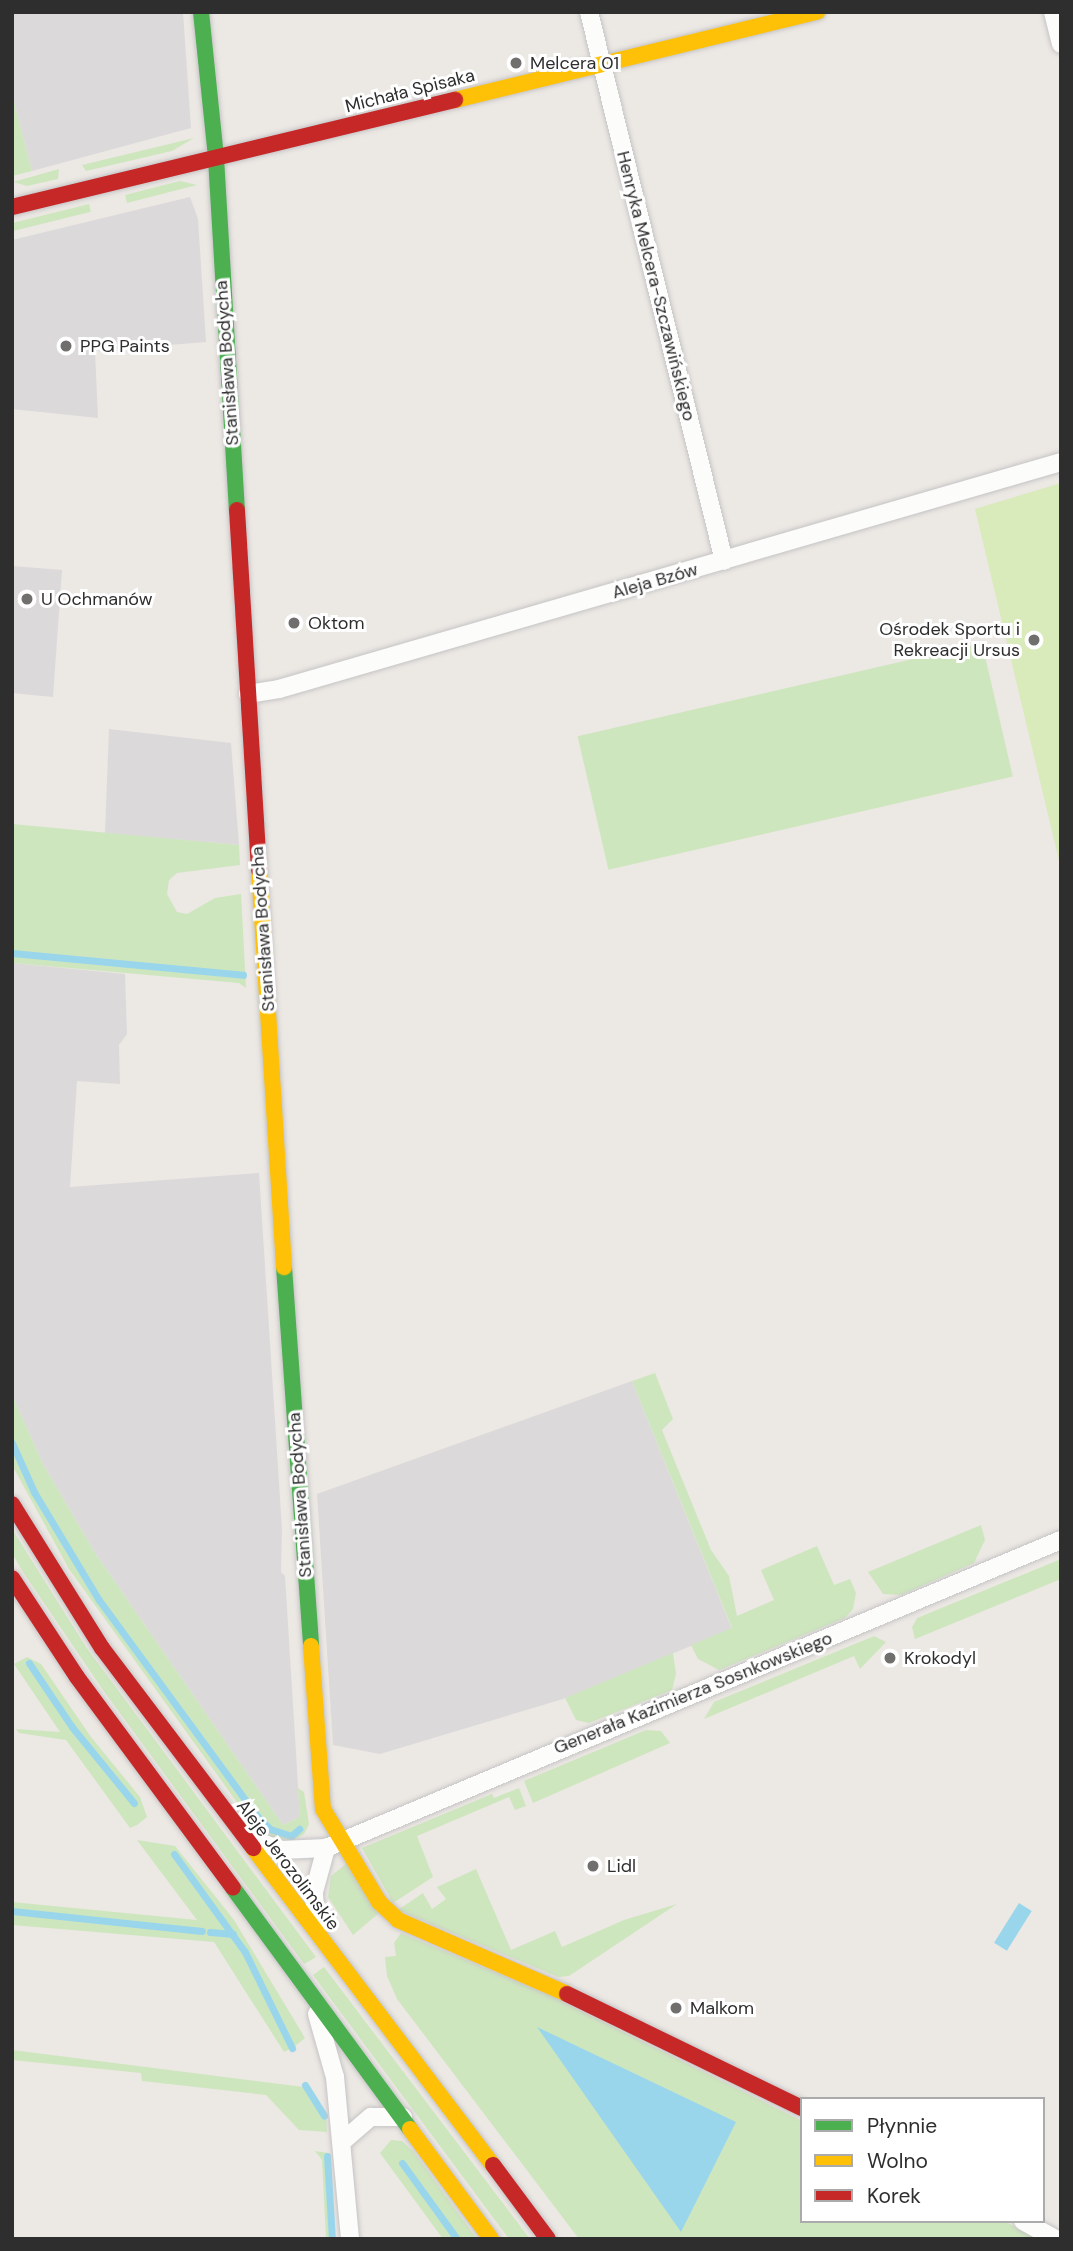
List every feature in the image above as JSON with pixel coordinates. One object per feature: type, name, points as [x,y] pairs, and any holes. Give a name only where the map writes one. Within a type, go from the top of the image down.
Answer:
[{"type":"street","name":"Stanisława Bodycha","points":[[201,12],[216,158],[319,1790],[333,1845],[379,1902],[398,1920],[553,1987],[800,2107]]},
{"type":"street","name":"Henryka Melcera-Szczawińskiego","points":[[589,12],[724,561]]},
{"type":"street","name":"Michała Spisaka","points":[[12,206],[817,12]]},
{"type":"street","points":[[1053,12],[1061,44]]},
{"type":"street","name":"Aleja Bzów","points":[[248,694],[279,690],[1061,462]]},
{"type":"street","name":"Aleje Jerozolimskie","points":[[12,1504],[79,1615],[239,1834],[548,2239]]},
{"type":"street","name":"Generała Kazimierza Sosnkowskiego","points":[[239,1834],[281,1850],[333,1845],[1061,1541]]},
{"type":"street","points":[[12,1578],[77,1677],[491,2239]]},
{"type":"street","points":[[318,1936],[314,1892],[333,1845]]},
{"type":"street","points":[[309,1990],[335,2077],[350,2239]]},
{"type":"street","points":[[343,2141],[370,2117],[403,2117]]},
{"type":"street","points":[[1027,2223],[1056,2239]]},
{"type":"shaded area","points":[[12,12],[183,12],[191,128],[32,171],[12,94]]},
{"type":"shaded area","points":[[190,197],[198,219],[206,342],[95,351],[98,418],[12,409],[12,240]]},
{"type":"shaded area","points":[[12,566],[62,570],[53,697],[12,693]]},
{"type":"shaded area","points":[[109,729],[231,743],[239,845],[105,833]]},
{"type":"shaded area","points":[[12,963],[125,974],[127,1034],[119,1045],[120,1084],[77,1081],[70,1187],[259,1173],[282,1529],[281,1572],[285,1576],[300,1817],[283,1825],[95,1553],[43,1464],[12,1395]]},
{"type":"shaded area","points":[[632,1381],[732,1629],[563,1699],[380,1754],[333,1745],[317,1494]]},
{"type":"green space","points":[[12,94],[32,171],[12,176]]},
{"type":"green space","points":[[194,138],[172,151],[86,171],[82,165]]},
{"type":"green space","points":[[59,169],[58,179],[27,186],[13,182]]},
{"type":"green space","points":[[180,181],[197,185],[127,203],[125,195]]},
{"type":"green space","points":[[89,204],[91,212],[14,231],[12,223]]},
{"type":"green space","name":"Ośrodek Sportu i Rekreacji Ursus","points":[[1061,483],[1061,869],[975,509]]},
{"type":"green space","points":[[982,643],[1013,776],[608,870],[578,736]]},
{"type":"green space","points":[[12,824],[239,845],[240,865],[177,873],[169,880],[167,894],[177,912],[187,914],[215,898],[241,894],[246,988],[239,983],[12,963]]},
{"type":"green space","points":[[655,1373],[673,1419],[662,1430],[711,1550],[729,1576],[737,1616],[774,1600],[761,1570],[817,1546],[834,1585],[850,1579],[856,1593],[853,1609],[845,1618],[719,1670],[698,1659],[691,1645],[732,1628],[632,1381]]},
{"type":"green space","points":[[12,1395],[43,1464],[95,1553],[283,1825],[300,1817],[298,1788],[304,1792],[309,1824],[304,1834],[293,1841],[272,1837],[241,1808],[69,1569],[12,1465]]},
{"type":"green space","points":[[981,1525],[985,1540],[974,1563],[901,1595],[883,1594],[868,1572]]},
{"type":"green space","points":[[12,1529],[86,1647],[316,1957],[304,1964],[103,1690],[12,1553]]},
{"type":"green space","points":[[1061,1559],[1061,1579],[915,1639],[912,1627],[917,1618]]},
{"type":"green space","points":[[874,1636],[886,1642],[860,1669],[854,1656],[704,1719],[714,1702]]},
{"type":"green space","points":[[673,1653],[676,1674],[672,1690],[589,1723],[576,1720],[565,1698]]},
{"type":"green space","points":[[27,1657],[41,1664],[91,1737],[140,1797],[147,1817],[137,1825],[130,1828],[66,1740],[19,1733],[16,1729],[60,1732],[14,1664]]},
{"type":"green space","points":[[646,1730],[661,1731],[670,1743],[533,1803],[524,1781]]},
{"type":"green space","points":[[519,1788],[526,1806],[515,1810],[509,1797],[417,1836],[433,1877],[393,1903],[362,1848],[492,1794],[494,1798]]},
{"type":"green space","points":[[137,1840],[175,1846],[234,1920],[305,2038],[294,2047],[284,2052],[214,1942],[12,1925],[12,1902],[197,1920]]},
{"type":"green space","points":[[347,1863],[379,1913],[353,1935],[328,1897],[331,1876]]},
{"type":"green space","points":[[476,1869],[511,1950],[555,1931],[562,1947],[624,1920],[677,1904],[569,1976],[558,1977],[398,1910],[423,1893],[432,1909],[446,1899],[437,1887]]},
{"type":"green space","points":[[401,1933],[549,1995],[800,2120],[800,2223],[1008,2223],[1039,2239],[579,2239],[397,1999],[387,1976],[385,1957],[396,1956],[394,1943]]},
{"type":"green space","points":[[324,1967],[530,2239],[509,2239],[313,1975]]},
{"type":"green space","points":[[12,2050],[304,2087],[326,2114],[327,2132],[299,2130],[266,2095],[142,2081],[141,2073],[12,2060]]},
{"type":"green space","points":[[391,2140],[402,2141],[413,2151],[477,2239],[443,2239],[380,2153]]},
{"type":"green space","points":[[315,2151],[329,2153],[334,2239],[326,2239],[322,2160]]},
{"type":"water","points":[[1019,1903],[1032,1911],[1007,1951],[994,1943]]},
{"type":"water","points":[[537,2027],[736,2122],[681,2232]]},
{"type":"waterway","points":[[12,953],[243,975]]},
{"type":"waterway","points":[[12,1443],[34,1492],[99,1600],[258,1817],[270,1829],[291,1836],[299,1829]]},
{"type":"waterway","points":[[29,1663],[72,1727],[134,1803]]},
{"type":"waterway","points":[[174,1854],[245,1952],[292,2048]]},
{"type":"waterway","points":[[12,1911],[202,1931]]},
{"type":"waterway","points":[[210,1932],[233,1934]]},
{"type":"waterway","points":[[305,2085],[324,2115]]},
{"type":"waterway","points":[[327,2156],[332,2239]]},
{"type":"waterway","points":[[402,2163],[457,2239]]},
{"type":"traffic: fast","points":[[201,12],[216,158],[237,510]]},
{"type":"traffic: fast","points":[[284,1267],[311,1646]]},
{"type":"traffic: fast","points":[[233,1888],[410,2129]]},
{"type":"traffic: slow","points":[[455,100],[817,12]]},
{"type":"traffic: slow","points":[[259,869],[284,1267]]},
{"type":"traffic: slow","points":[[311,1646],[323,1809],[379,1902],[398,1920],[567,1994]]},
{"type":"traffic: slow","points":[[253,1848],[493,2165]]},
{"type":"traffic: slow","points":[[410,2129],[491,2239]]},
{"type":"traffic: jam","points":[[12,207],[455,100]]},
{"type":"traffic: jam","points":[[237,510],[259,869]]},
{"type":"traffic: jam","points":[[12,1504],[102,1648],[253,1848]]},
{"type":"traffic: jam","points":[[12,1578],[77,1677],[233,1888]]},
{"type":"traffic: jam","points":[[567,1994],[800,2107]]},
{"type":"traffic: jam","points":[[493,2165],[548,2239]]},
{"type":"place","name":"Melcera 01","points":[[516,63]]},
{"type":"place","name":"PPG Paints","points":[[66,346]]},
{"type":"place","name":"U Ochmanów","points":[[27,599]]},
{"type":"place","name":"Oktom","points":[[294,623]]},
{"type":"place","name":"Ośrodek Sportu i Rekreacji Ursus","points":[[1034,640]]},
{"type":"place","name":"Krokodyl","points":[[890,1658]]},
{"type":"place","name":"Lidl","points":[[593,1866]]},
{"type":"place","name":"Malkom","points":[[676,2008]]}]
